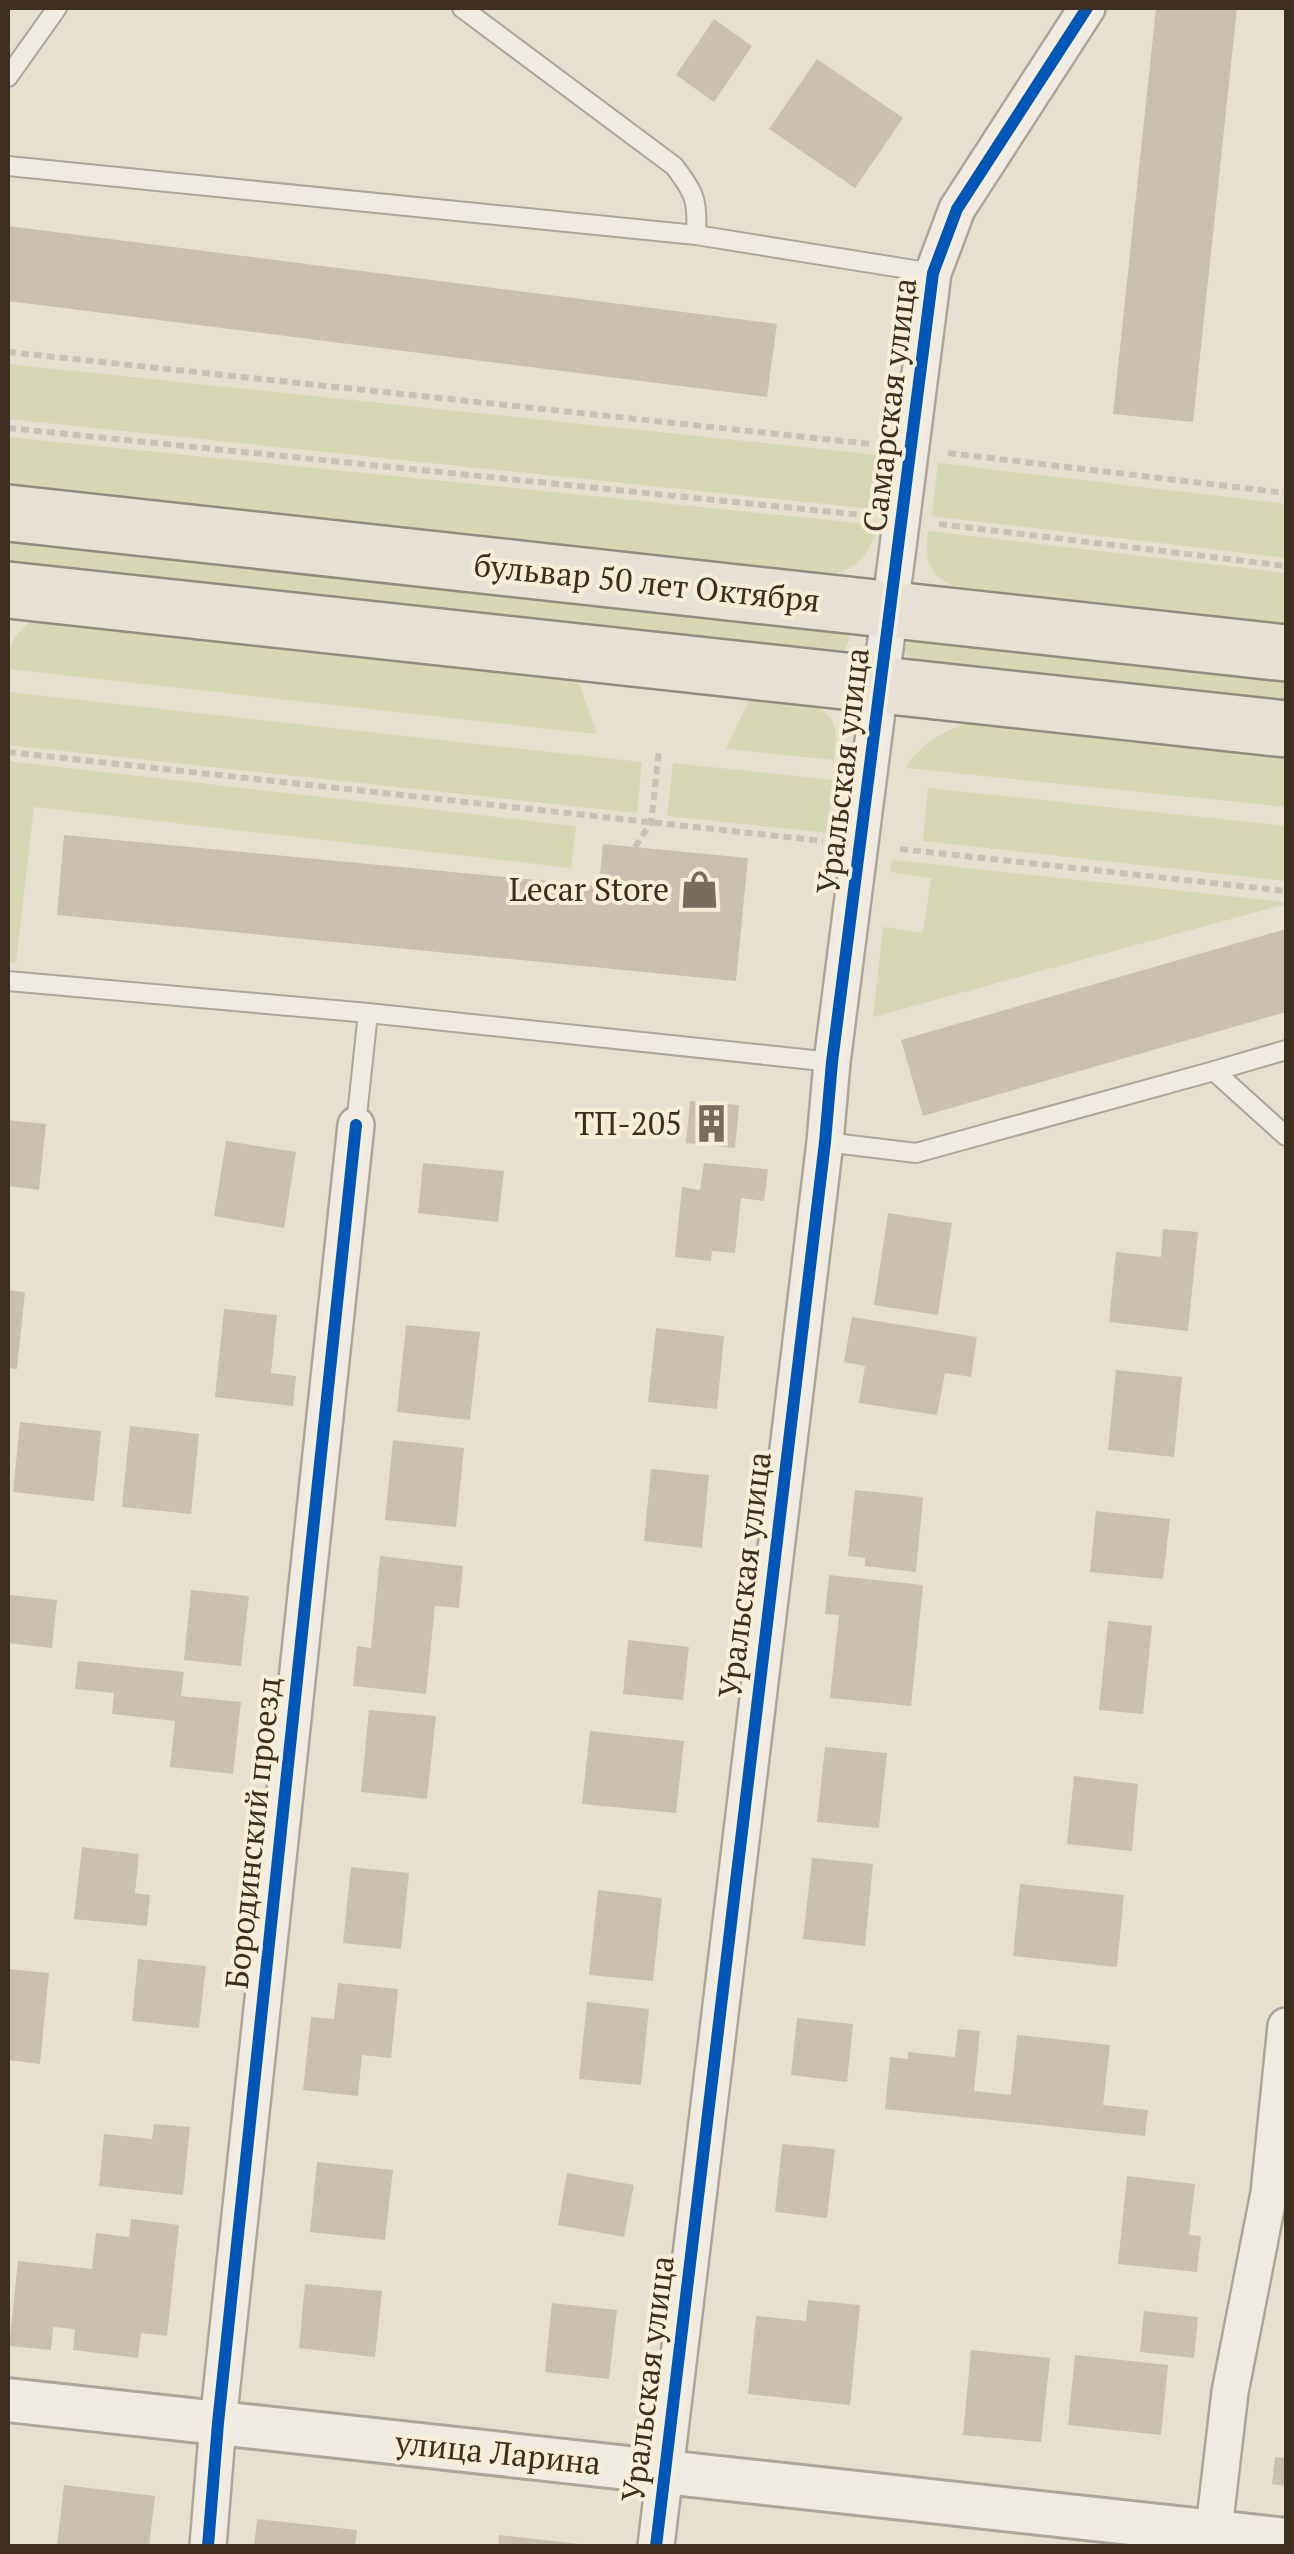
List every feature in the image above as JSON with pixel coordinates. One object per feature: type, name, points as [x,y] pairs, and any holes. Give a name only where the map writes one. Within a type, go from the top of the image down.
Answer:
[{"type":"main road","name":"бульвар 50 лет Октября","points":[[8,512],[1286,653]]},
{"type":"main road","points":[[8,590],[1286,728]]},
{"type":"street","name":"Самарская улица","points":[[891,610],[933,274],[957,209],[1086,8]]},
{"type":"street","name":"Уральская улица","points":[[656,2546],[832,1062],[891,610]]},
{"type":"street","name":"Бородинский проезд","points":[[208,2546],[356,1125]]},
{"type":"street","points":[[1213,2539],[1230,2392],[1269,2194],[1286,2026]]},
{"type":"street","name":"улица Ларина","points":[[8,2400],[664,2472],[1213,2539],[1286,2540]]},
{"type":"lane","points":[[8,77],[57,8]]},
{"type":"lane","points":[[462,8],[674,166],[693,190],[698,208],[696,235]]},
{"type":"lane","points":[[8,166],[696,235],[933,274]]},
{"type":"lane","points":[[8,981],[368,1013],[832,1062]]},
{"type":"lane","name":"Бородинский проезд","points":[[356,1125],[368,1013]]},
{"type":"lane","points":[[825,1142],[916,1152],[1286,1050]]},
{"type":"lane","points":[[1214,1070],[1286,1136]]},
{"type":"path","points":[[8,352],[1286,493]]},
{"type":"path","points":[[8,428],[904,520],[1286,566]]},
{"type":"path","points":[[635,847],[651,822],[659,750]]},
{"type":"path","points":[[8,752],[832,842]]},
{"type":"path","points":[[903,850],[1286,890]]},
{"type":"green space","points":[[8,364],[879,455],[873,509],[8,419]]},
{"type":"green space","points":[[8,437],[879,525],[858,562],[842,572],[817,578],[8,489]]},
{"type":"green space","points":[[938,463],[1286,504],[1286,558],[932,516]]},
{"type":"green space","points":[[928,531],[1286,573],[1286,625],[953,586],[929,564]]},
{"type":"green space","points":[[8,538],[844,632],[850,637],[844,652],[835,654],[8,567]]},
{"type":"green space","points":[[41,615],[576,674],[597,734],[8,669],[16,637]]},
{"type":"green space","points":[[914,639],[1286,677],[1286,706],[911,662],[904,650]]},
{"type":"green space","points":[[8,692],[642,762],[637,813],[8,745]]},
{"type":"green space","points":[[751,696],[800,702],[823,711],[835,728],[834,760],[726,749]]},
{"type":"green space","points":[[974,721],[1286,755],[1286,807],[906,768],[935,738]]},
{"type":"green space","points":[[8,761],[576,826],[571,868],[34,807],[16,963],[8,963]]},
{"type":"green space","points":[[673,763],[832,780],[827,833],[667,816]]},
{"type":"green space","points":[[928,788],[1286,826],[1286,881],[923,841]]},
{"type":"green space","points":[[892,860],[1286,904],[873,1017],[883,927],[923,933],[931,878],[890,872]]},
{"type":"building","points":[[1156,8],[1237,8],[1193,422],[1113,414]]},
{"type":"building","points":[[714,19],[752,46],[714,102],[676,75]]},
{"type":"building","points":[[817,59],[903,118],[855,188],[769,129]]},
{"type":"building","points":[[8,226],[777,324],[767,397],[8,301]]},
{"type":"building","points":[[64,835],[599,886],[603,844],[748,858],[736,981],[57,915]]},
{"type":"building","points":[[1286,929],[1286,1012],[923,1116],[901,1040]]},
{"type":"building","name":"ТП-205","points":[[690,1101],[739,1105],[735,1148],[686,1143]]},
{"type":"building","points":[[8,1120],[46,1124],[39,1190],[8,1186]]},
{"type":"building","points":[[226,1141],[296,1152],[284,1228],[214,1216]]},
{"type":"building","points":[[423,1163],[504,1171],[498,1222],[418,1213]]},
{"type":"building","points":[[704,1163],[768,1169],[764,1201],[741,1198],[735,1253],[712,1251],[711,1261],[675,1257],[682,1187],[700,1190]]},
{"type":"building","points":[[888,1213],[952,1223],[938,1315],[874,1305]]},
{"type":"building","points":[[1163,1229],[1198,1232],[1188,1331],[1109,1322],[1116,1252],[1161,1257]]},
{"type":"building","points":[[8,1290],[25,1292],[17,1369],[8,1368]]},
{"type":"building","points":[[224,1309],[277,1315],[271,1373],[296,1376],[293,1406],[215,1397]]},
{"type":"building","points":[[852,1317],[977,1337],[971,1377],[945,1373],[937,1415],[859,1403],[865,1366],[844,1362]]},
{"type":"building","points":[[406,1325],[480,1332],[470,1420],[397,1412]]},
{"type":"building","points":[[656,1328],[724,1336],[717,1409],[648,1402]]},
{"type":"building","points":[[1116,1370],[1182,1377],[1174,1457],[1108,1450]]},
{"type":"building","points":[[20,1422],[101,1431],[94,1501],[13,1492]]},
{"type":"building","points":[[130,1426],[199,1434],[191,1514],[122,1507]]},
{"type":"building","points":[[393,1440],[464,1448],[456,1527],[385,1520]]},
{"type":"building","points":[[651,1469],[709,1475],[702,1548],[644,1541]]},
{"type":"building","points":[[855,1490],[923,1497],[916,1572],[865,1566],[865,1558],[848,1556]]},
{"type":"building","points":[[1096,1511],[1170,1519],[1163,1579],[1090,1572]]},
{"type":"building","points":[[380,1556],[463,1566],[459,1608],[435,1606],[426,1694],[353,1686],[357,1646],[371,1648]]},
{"type":"building","points":[[829,1575],[923,1585],[911,1706],[830,1698],[839,1615],[825,1614]]},
{"type":"building","points":[[191,1590],[249,1596],[241,1666],[184,1660]]},
{"type":"building","points":[[10,1595],[57,1600],[52,1648],[8,1643]]},
{"type":"building","points":[[1108,1621],[1152,1626],[1143,1714],[1099,1710]]},
{"type":"building","points":[[628,1640],[689,1647],[683,1700],[623,1694]]},
{"type":"building","points":[[78,1661],[184,1672],[181,1696],[241,1702],[233,1774],[170,1767],[175,1721],[112,1714],[114,1693],[75,1689]]},
{"type":"building","points":[[369,1710],[436,1716],[427,1799],[361,1792]]},
{"type":"building","points":[[590,1731],[684,1741],[676,1813],[582,1804]]},
{"type":"building","points":[[825,1747],[887,1753],[879,1828],[817,1822]]},
{"type":"building","points":[[1074,1776],[1138,1784],[1132,1851],[1067,1844]]},
{"type":"building","points":[[82,1847],[139,1854],[135,1893],[150,1895],[147,1926],[74,1919]]},
{"type":"building","points":[[812,1858],[873,1864],[865,1946],[803,1939]]},
{"type":"building","points":[[351,1867],[409,1873],[401,1949],[343,1943]]},
{"type":"building","points":[[1020,1884],[1124,1895],[1117,1967],[1013,1956]]},
{"type":"building","points":[[598,1890],[662,1898],[653,1981],[589,1975]]},
{"type":"building","points":[[138,1959],[206,1966],[199,2028],[132,2021]]},
{"type":"building","points":[[8,1969],[49,1973],[40,2064],[8,2060]]},
{"type":"building","points":[[338,1983],[398,1989],[391,2058],[362,2055],[358,2096],[303,2090],[311,2017],[334,2019]]},
{"type":"building","points":[[587,2002],[649,2009],[641,2085],[579,2079]]},
{"type":"building","points":[[797,2018],[853,2024],[847,2082],[791,2075]]},
{"type":"building","points":[[958,2029],[980,2031],[974,2091],[1011,2095],[1017,2035],[1110,2045],[1103,2105],[1148,2110],[1145,2136],[885,2109],[890,2057],[908,2059],[908,2052],[955,2057]]},
{"type":"building","points":[[154,2124],[190,2127],[183,2195],[99,2186],[104,2134],[152,2139]]},
{"type":"building","points":[[782,2144],[835,2149],[827,2218],[775,2212]]},
{"type":"building","points":[[317,2162],[393,2170],[385,2240],[310,2232]]},
{"type":"building","points":[[567,2173],[634,2185],[624,2237],[558,2225]]},
{"type":"building","points":[[1127,2176],[1195,2184],[1189,2235],[1201,2236],[1197,2272],[1118,2264]]},
{"type":"building","points":[[131,2219],[179,2225],[167,2336],[141,2333],[138,2358],[73,2350],[75,2329],[53,2327],[51,2350],[9,2346],[18,2261],[92,2269],[96,2233],[129,2237]]},
{"type":"building","points":[[305,2284],[382,2291],[375,2357],[299,2348]]},
{"type":"building","points":[[808,2300],[860,2305],[850,2405],[748,2394],[756,2316],[806,2321]]},
{"type":"building","points":[[552,2303],[617,2310],[609,2379],[545,2372]]},
{"type":"building","points":[[1144,2311],[1198,2317],[1194,2358],[1140,2352]]},
{"type":"building","points":[[971,2350],[1050,2358],[1041,2442],[963,2435]]},
{"type":"building","points":[[1075,2355],[1168,2365],[1161,2435],[1068,2425]]},
{"type":"building","points":[[1275,2457],[1286,2458],[1286,2486],[1272,2484]]},
{"type":"building","points":[[64,2485],[155,2496],[149,2546],[57,2546]]},
{"type":"building","points":[[257,2519],[357,2530],[355,2546],[254,2546]]},
{"type":"building","points":[[499,2535],[579,2544],[579,2546],[498,2546]]},
{"type":"cycle path","points":[[656,2546],[832,1062],[933,273],[957,209],[1087,8]]},
{"type":"cycle path","points":[[208,2546],[356,1125]]},
{"type":"place","name":"Lecar Store","points":[[699,890]]},
{"type":"place","name":"ТП-205","points":[[712,1124]]}]
